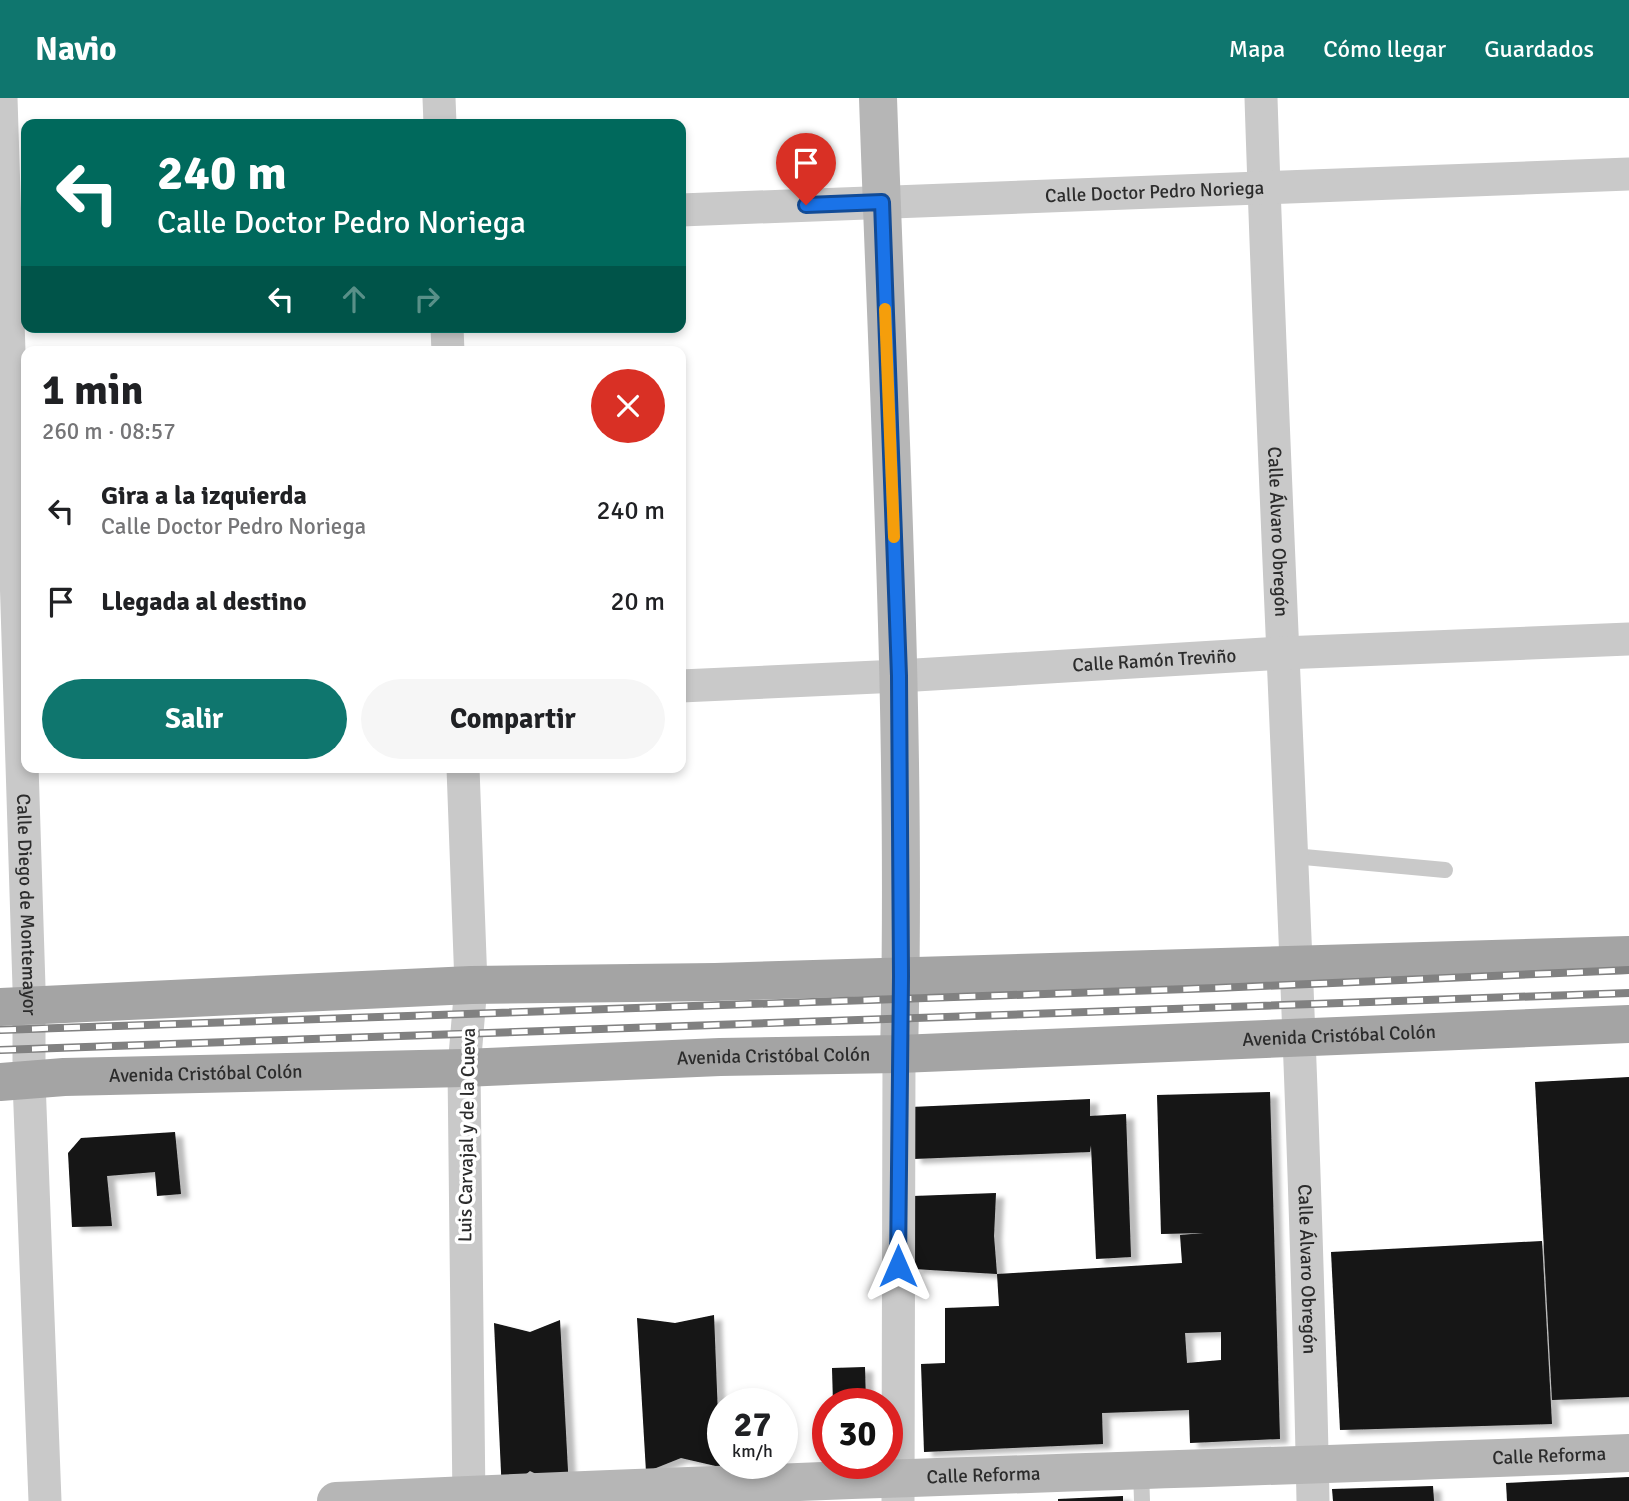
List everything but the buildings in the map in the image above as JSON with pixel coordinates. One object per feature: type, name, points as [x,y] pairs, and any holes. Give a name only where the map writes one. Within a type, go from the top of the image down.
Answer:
[{"type":"main road","points":[[15,1006],[471,985],[715,982],[1629,955]]},
{"type":"main road","name":"Avenida Cristóbal Colón","points":[[15,1082],[64,1077],[899,1054],[1629,1024]]},
{"type":"street","name":"Calle Diego de Montemayor","points":[[1,98],[11,236],[15,1082],[45,1501]]},
{"type":"street","points":[[439,98],[440,119]]},
{"type":"street","points":[[878,98],[899,676],[901,976],[898,1489]]},
{"type":"street","name":"Calle Álvaro Obregón","points":[[1261,98],[1300,1037],[1313,1483]]},
{"type":"street","name":"Calle Doctor Pedro Noriega","points":[[686,210],[1629,174]]},
{"type":"street","name":"Calle Ramón Treviño","points":[[686,686],[1282,653],[1629,639]]},
{"type":"street","name":"Luis Carvajal y de la Cueva","points":[[463,773],[471,985],[464,1068],[469,1498]]},
{"type":"street","name":"Calle Reforma","points":[[336,1501],[1313,1483],[1629,1453]]},
{"type":"lane","points":[[1293,856],[1445,870]]},
{"type":"railway","points":[[0,1030],[1216,988],[1629,970]]},
{"type":"railway","points":[[0,1050],[1629,993]]},
{"type":"slow traffic","points":[[885,309],[894,537]]},
{"type":"route","points":[[806,205],[882,202],[899,676],[901,976],[898,1266]]}]
